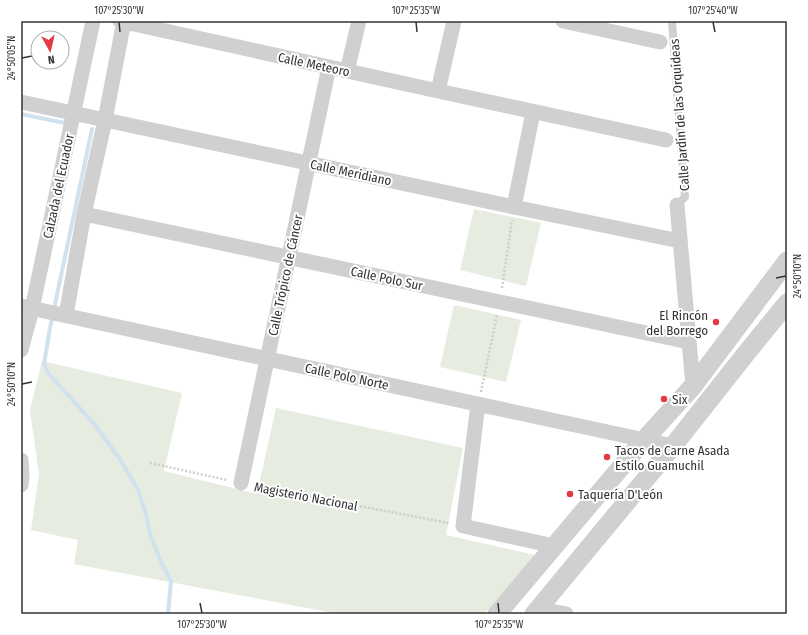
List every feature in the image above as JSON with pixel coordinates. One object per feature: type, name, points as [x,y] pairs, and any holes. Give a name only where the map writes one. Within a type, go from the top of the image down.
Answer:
[{"type":"street","name":"Calzada del Ecuador","points":[[21,350],[26,307],[73,113],[93,21]]},
{"type":"street","points":[[66,316],[84,214],[105,120],[123,21]]},
{"type":"street","name":"Calle Meteoro","points":[[123,21],[666,140]]},
{"type":"street","points":[[347,71],[359,21]]},
{"type":"street","points":[[438,91],[454,21]]},
{"type":"street","points":[[563,21],[660,42]]},
{"type":"street","name":"Calle Trópico de Cáncer","points":[[241,483],[329,67]]},
{"type":"street","name":"Calle Meridiano","points":[[21,102],[680,241]]},
{"type":"street","points":[[514,207],[533,112]]},
{"type":"street","points":[[676,205],[693,386]]},
{"type":"street","name":"Calle Polo Sur","points":[[84,214],[689,342]]},
{"type":"street","points":[[497,614],[644,440],[693,386],[787,261]]},
{"type":"street","points":[[536,612],[673,446],[787,304]]},
{"type":"street","name":"Calle Polo Norte","points":[[26,307],[673,446]]},
{"type":"street","points":[[478,404],[463,526],[554,546]]},
{"type":"street","points":[[21,460],[21,485]]},
{"type":"street","points":[[536,612],[566,614]]},
{"type":"lane","name":"Calle Jardín de las Orquídeas","points":[[672,21],[685,196],[676,205]]},
{"type":"path","name":"Magisterio Nacional","points":[[150,463],[241,483],[463,526]]},
{"type":"shaded area","points":[[474,209],[541,223],[526,286],[460,270]]},
{"type":"shaded area","points":[[454,305],[521,320],[506,382],[440,367]]},
{"type":"shaded area","points":[[42,361],[182,393],[164,471],[257,494],[276,408],[463,448],[446,535],[535,555],[484,614],[339,614],[74,564],[78,540],[31,530],[39,474],[30,410]]},
{"type":"waterway","points":[[21,114],[65,123]]},
{"type":"waterway","points":[[92,129],[50,328],[44,364],[48,373],[96,426],[121,461],[138,490],[146,514],[150,534],[162,564],[171,581],[168,614]]},
{"type":"place","name":"El Rincón del Borrego","points":[[716,322]]},
{"type":"place","name":"Six","points":[[664,399]]},
{"type":"place","name":"Tacos de Carne Asada Estilo Guamuchil","points":[[607,457]]},
{"type":"place","name":"Taquería D'León","points":[[570,494]]}]
